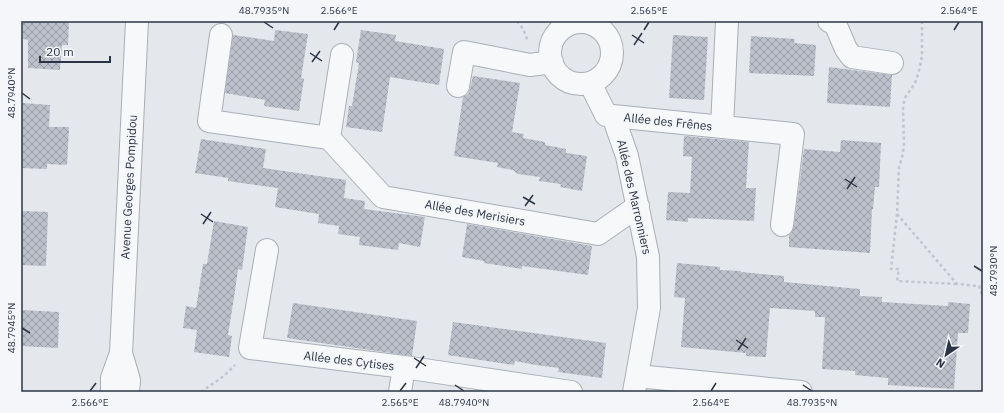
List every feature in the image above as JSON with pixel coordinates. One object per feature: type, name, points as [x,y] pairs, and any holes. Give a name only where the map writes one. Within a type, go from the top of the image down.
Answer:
[{"type":"street","name":"Avenue Georges Pompidou","points":[[112,392],[112,378],[121,352],[137,21]]},
{"type":"street","name":"Allée des Frênes","points":[[722,127],[727,21]]},
{"type":"street","points":[[829,21],[834,21],[846,49],[852,57],[892,63]]},
{"type":"street","points":[[585,22],[595,25],[604,31],[609,38],[612,48],[612,59],[608,70],[601,78],[590,83],[579,84],[564,79],[557,72],[552,62],[550,55],[556,34],[570,24],[585,22]]},
{"type":"street","points":[[221,35],[209,121],[329,138],[342,55]]},
{"type":"street","points":[[458,86],[464,52],[530,65],[552,62]]},
{"type":"street","name":"Allée des Marronniers","points":[[590,83],[606,115],[613,116],[627,156],[648,258],[649,308],[635,384]]},
{"type":"street","name":"Allée des Frênes","points":[[613,116],[793,134],[782,225]]},
{"type":"street","name":"Allée des Merisiers","points":[[329,138],[383,197],[598,234],[638,206]]},
{"type":"street","points":[[250,348],[267,250]]},
{"type":"street","name":"Allée des Cytises","points":[[250,348],[404,367],[571,392]]},
{"type":"street","name":"Avenue Georges Pompidou","points":[[121,352],[129,380],[128,392]]},
{"type":"street","points":[[400,392],[404,367]]},
{"type":"street","points":[[635,384],[801,392]]},
{"type":"path","points":[[922,21],[922,56],[919,71],[915,83],[905,98],[903,106],[904,146],[899,167],[897,214],[891,269],[899,270],[897,281],[983,286]]},
{"type":"path","points":[[897,214],[958,284]]},
{"type":"path","points":[[979,286],[983,297]]},
{"type":"path","points":[[201,392],[224,376],[250,348]]},
{"type":"building","points":[[23,21],[69,21],[68,45],[62,45],[60,70],[28,68],[28,40],[23,39]]},
{"type":"building","points":[[275,30],[308,34],[301,78],[304,79],[299,111],[264,106],[265,100],[225,93],[233,35],[274,41]]},
{"type":"building","points":[[361,30],[396,35],[395,41],[444,49],[439,85],[390,77],[382,132],[346,127],[349,106],[352,106],[359,63],[356,62]]},
{"type":"building","points":[[673,35],[708,37],[704,100],[669,98]]},
{"type":"building","points":[[751,36],[795,39],[794,43],[816,45],[814,76],[749,73]]},
{"type":"building","points":[[829,67],[892,75],[890,107],[827,103]]},
{"type":"building","points":[[473,76],[520,83],[512,132],[524,134],[523,138],[545,142],[545,145],[566,149],[566,153],[587,156],[582,191],[560,187],[561,184],[539,181],[540,177],[518,174],[513,170],[497,167],[498,163],[454,156],[463,97],[468,94]]},
{"type":"building","points":[[22,103],[50,105],[49,127],[69,127],[67,165],[47,164],[47,169],[21,168]]},
{"type":"building","points":[[684,136],[749,142],[746,188],[756,188],[754,221],[688,218],[688,222],[666,220],[668,192],[690,193],[692,157],[683,156]]},
{"type":"building","points":[[201,139],[266,149],[263,168],[346,180],[344,198],[365,201],[364,209],[425,217],[420,247],[399,243],[398,250],[359,245],[360,237],[338,234],[339,226],[318,223],[319,214],[275,207],[278,188],[228,181],[228,178],[195,173]]},
{"type":"building","points":[[841,140],[881,143],[879,187],[875,187],[872,209],[870,253],[789,247],[789,235],[794,226],[804,149],[840,152]]},
{"type":"building","points":[[21,211],[48,212],[46,266],[21,265]]},
{"type":"building","points":[[214,221],[248,227],[242,270],[238,269],[228,335],[232,336],[229,357],[194,352],[197,330],[183,328],[186,306],[196,308],[203,264],[207,264]]},
{"type":"building","points":[[467,224],[592,246],[588,275],[522,266],[522,269],[484,263],[484,261],[462,257]]},
{"type":"building","points":[[677,263],[720,267],[720,270],[784,276],[784,282],[860,289],[860,296],[882,297],[882,302],[948,306],[948,302],[970,304],[968,333],[958,333],[954,389],[888,385],[888,378],[855,375],[855,371],[822,369],[825,317],[815,317],[815,311],[770,308],[766,357],[746,356],[746,353],[681,347],[685,298],[674,297]]},
{"type":"building","points":[[293,303],[417,321],[412,356],[287,338]]},
{"type":"building","points":[[21,310],[59,312],[58,348],[21,346]]},
{"type":"building","points":[[453,322],[606,343],[602,378],[558,372],[559,368],[515,361],[514,365],[448,355]]}]
